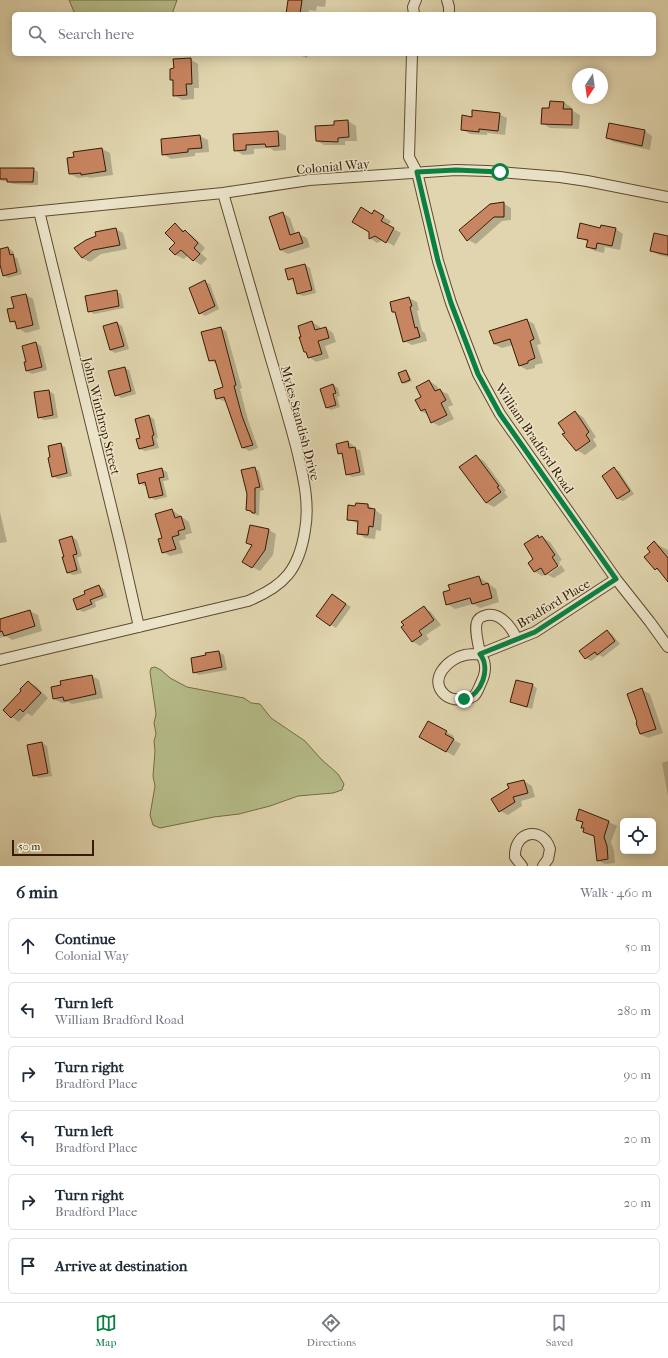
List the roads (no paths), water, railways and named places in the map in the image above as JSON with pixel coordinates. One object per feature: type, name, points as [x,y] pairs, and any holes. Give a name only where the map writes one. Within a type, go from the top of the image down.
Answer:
[{"type":"street","points":[[414,12],[413,8],[416,0]]},
{"type":"street","points":[[447,0],[449,12]]},
{"type":"street","name":"William Bradford Road","points":[[412,56],[409,157],[417,172],[438,261],[451,303],[478,374],[500,414],[616,579],[668,647]]},
{"type":"street","name":"Colonial Way","points":[[0,215],[223,193],[308,180],[417,172],[476,170],[546,175],[587,181],[668,197]]},
{"type":"street","name":"Myles Standish Drive","points":[[0,660],[248,601],[270,591],[283,581],[292,568],[302,546],[305,531],[307,515],[304,479],[291,427],[223,193]]},
{"type":"street","name":"John Winthrop Street","points":[[39,211],[120,543],[138,627]]},
{"type":"street","name":"Bradford Place","points":[[480,654],[484,661],[485,670],[482,682],[477,692],[471,697],[461,700],[445,695],[439,682],[440,674],[449,662],[465,655],[480,654],[539,629],[616,579]]},
{"type":"street","points":[[480,654],[476,627],[478,620],[484,616],[493,615],[500,617],[511,627],[517,639]]},
{"type":"street","points":[[522,866],[515,857],[516,845],[523,837],[533,834],[544,839],[549,846],[550,854],[543,866]]}]
